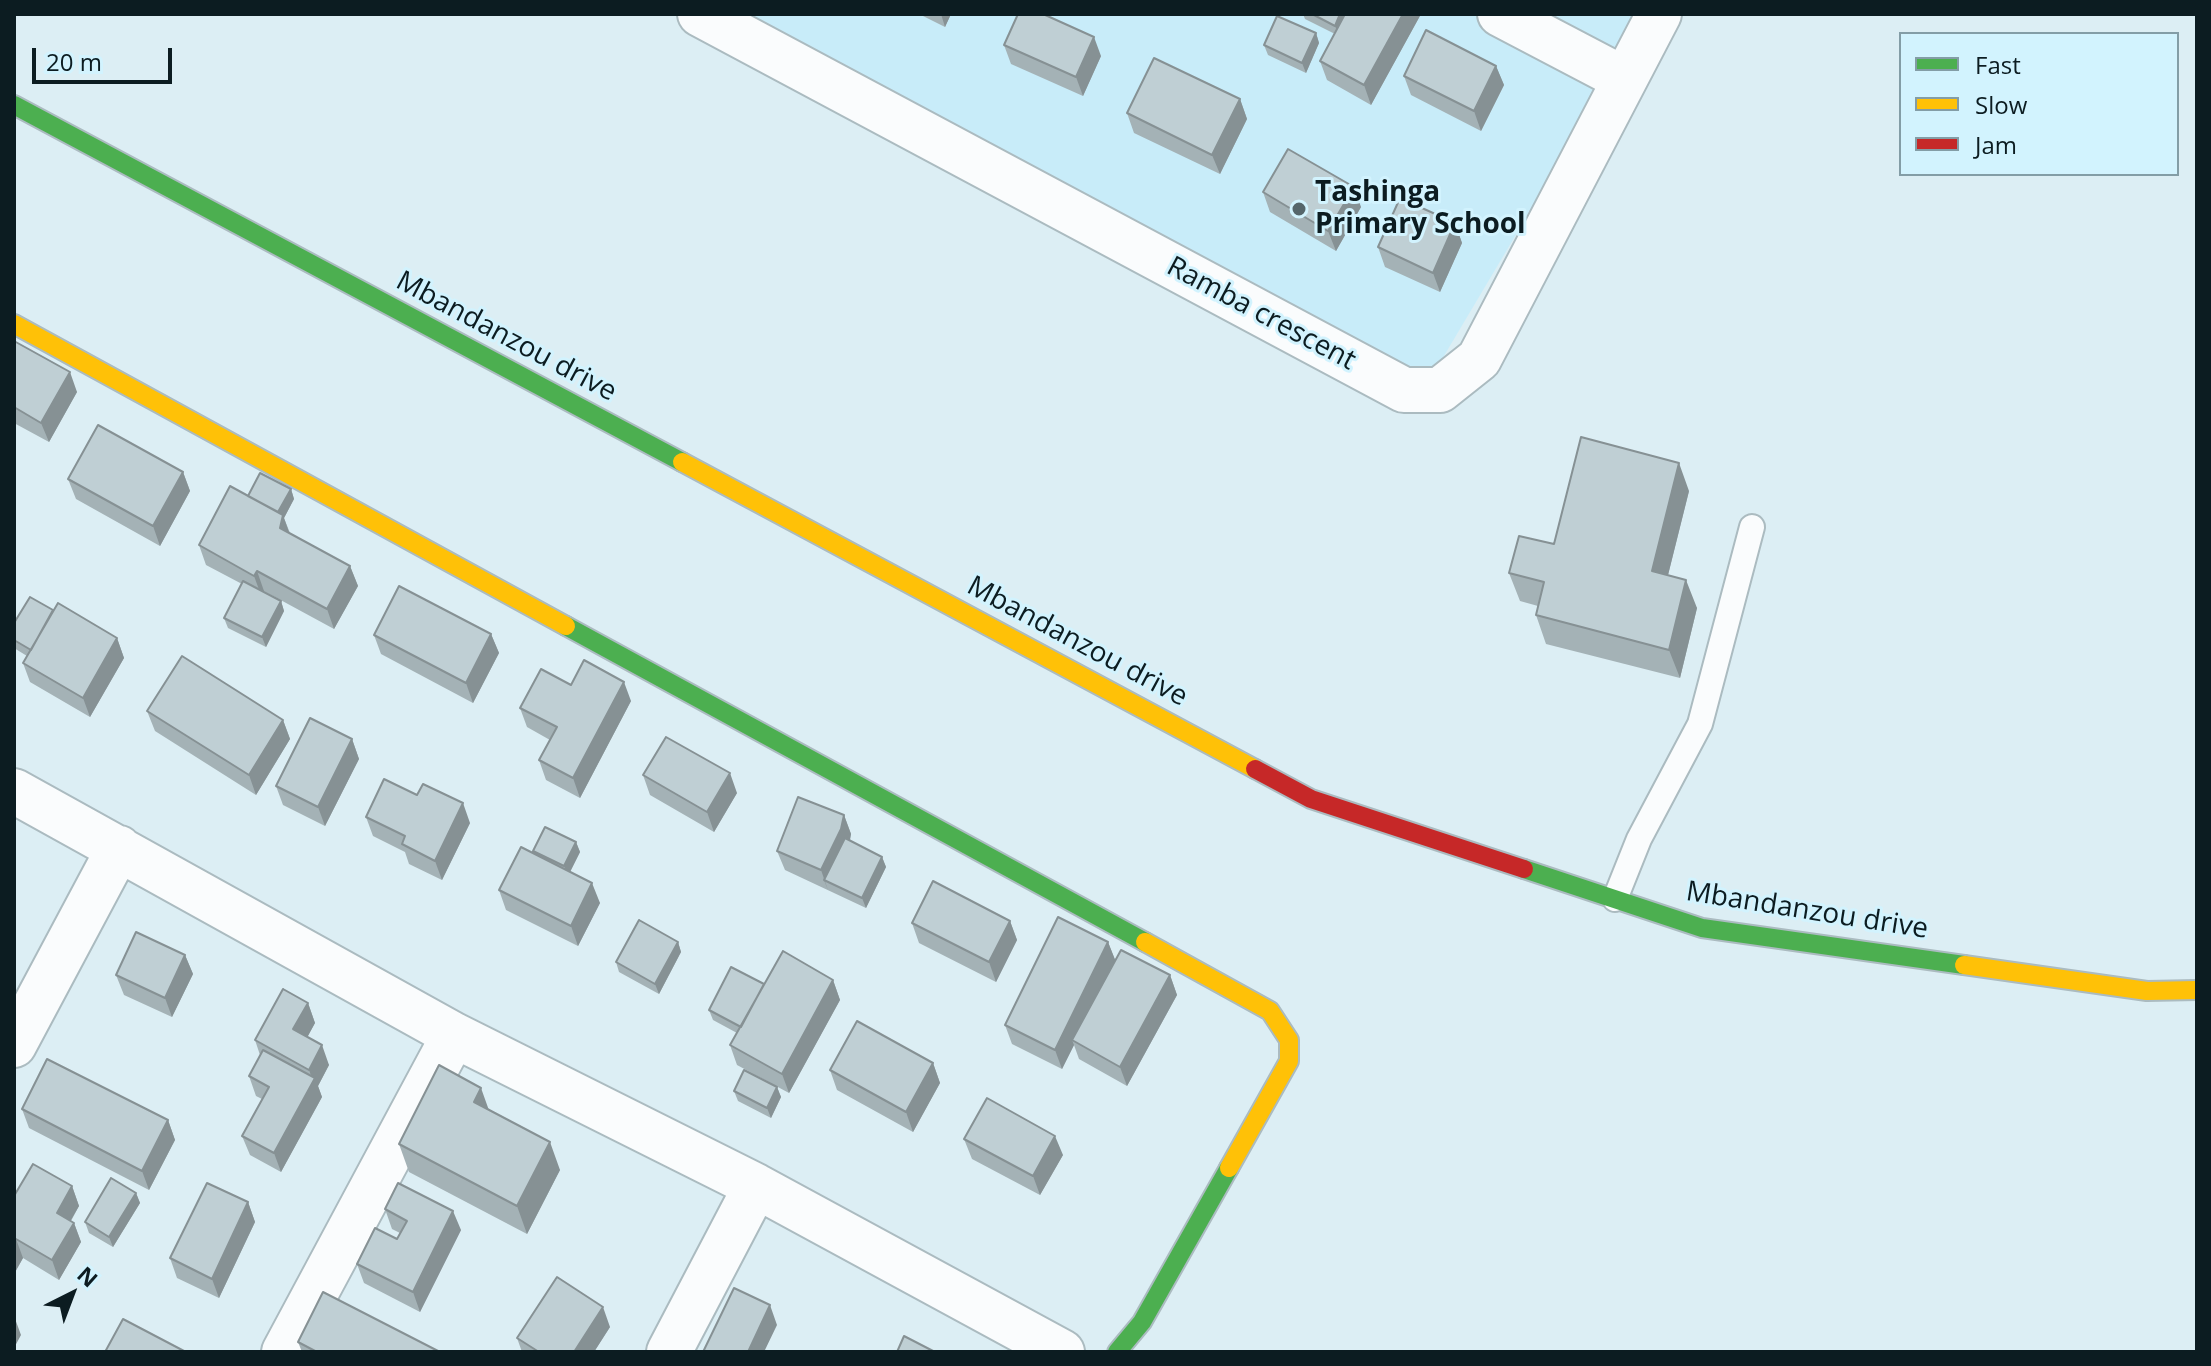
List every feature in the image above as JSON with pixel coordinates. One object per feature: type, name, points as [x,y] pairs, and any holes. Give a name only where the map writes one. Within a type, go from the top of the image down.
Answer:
[{"type":"street","name":"Ramba crescent","points":[[700,14],[1404,390],[1440,390],[1479,359],[1659,14]]},
{"type":"street","points":[[1500,14],[1624,79]]},
{"type":"street","name":"Mbandanzou drive","points":[[14,105],[1311,799],[1702,928],[2147,991],[2197,990]]},
{"type":"street","points":[[14,324],[1270,1011],[1289,1040],[1289,1061],[1142,1322],[1117,1352]]},
{"type":"street","points":[[14,791],[454,1035],[756,1186],[1062,1352]]},
{"type":"street","points":[[14,1045],[119,848]]},
{"type":"street","points":[[284,1352],[454,1035]]},
{"type":"street","points":[[669,1352],[756,1186]]},
{"type":"lane","points":[[1615,899],[1639,839],[1700,724],[1752,527]]},
{"type":"shaded area","name":"Tashinga Primary School","points":[[718,14],[1647,14],[1416,403]]},
{"type":"building","points":[[1018,14],[1043,14],[1094,37],[1076,77],[1004,45]]},
{"type":"building","points":[[1312,14],[1340,14],[1335,26]]},
{"type":"building","points":[[1345,14],[1403,14],[1364,85],[1320,61]]},
{"type":"building","points":[[1277,16],[1316,33],[1302,63],[1264,45]]},
{"type":"building","points":[[1426,30],[1496,66],[1474,111],[1404,76]]},
{"type":"building","points":[[1154,58],[1240,99],[1212,155],[1127,113]]},
{"type":"building","points":[[1288,149],[1354,187],[1328,231],[1263,192]]},
{"type":"building","points":[[1400,198],[1455,223],[1433,273],[1378,247]]},
{"type":"building","points":[[14,341],[70,372],[41,423],[14,407]]},
{"type":"building","points":[[98,425],[183,472],[153,526],[68,479]]},
{"type":"building","points":[[1581,437],[1679,463],[1652,571],[1686,580],[1669,650],[1536,615],[1544,582],[1509,573],[1519,536],[1554,544]]},
{"type":"building","points":[[260,473],[291,489],[278,512],[248,496]]},
{"type":"building","points":[[230,486],[283,515],[280,528],[350,566],[327,609],[257,571],[254,576],[199,545]]},
{"type":"building","points":[[243,581],[281,601],[262,637],[224,618]]},
{"type":"building","points":[[399,586],[491,634],[466,683],[374,635]]},
{"type":"building","points":[[30,597],[53,610],[31,650],[14,640],[14,623]]},
{"type":"building","points":[[58,603],[117,638],[83,698],[23,663]]},
{"type":"building","points":[[182,656],[283,720],[249,775],[147,711]]},
{"type":"building","points":[[584,660],[624,682],[573,778],[539,760],[557,727],[520,708],[541,669],[571,685]]},
{"type":"building","points":[[310,718],[352,739],[318,807],[276,786]]},
{"type":"building","points":[[666,737],[730,773],[707,812],[643,775]]},
{"type":"building","points":[[384,779],[417,795],[423,784],[463,803],[435,861],[402,844],[405,836],[366,817]]},
{"type":"building","points":[[798,797],[844,815],[841,829],[821,870],[777,851]]},
{"type":"building","points":[[545,827],[576,842],[564,866],[533,851]]},
{"type":"building","points":[[845,838],[882,857],[862,898],[824,880]]},
{"type":"building","points":[[521,847],[592,883],[571,926],[499,890]]},
{"type":"building","points":[[933,881],[1010,921],[989,962],[912,923]]},
{"type":"building","points":[[1058,917],[1108,942],[1055,1050],[1005,1025]]},
{"type":"building","points":[[639,920],[678,942],[655,984],[616,962]]},
{"type":"building","points":[[136,932],[185,955],[165,998],[116,975]]},
{"type":"building","points":[[1121,950],[1170,975],[1120,1067],[1072,1040]]},
{"type":"building","points":[[783,951],[833,980],[782,1074],[730,1045]]},
{"type":"building","points":[[731,967],[764,984],[741,1027],[709,1010]]},
{"type":"building","points":[[283,989],[308,1003],[293,1029],[322,1045],[309,1070],[255,1040]]},
{"type":"building","points":[[857,1021],[933,1063],[906,1112],[830,1070]]},
{"type":"building","points":[[263,1050],[315,1078],[274,1153],[242,1136],[269,1087],[249,1076]]},
{"type":"building","points":[[47,1059],[168,1120],[142,1171],[22,1109]]},
{"type":"building","points":[[439,1065],[481,1088],[474,1102],[550,1142],[517,1206],[399,1144]]},
{"type":"building","points":[[744,1070],[777,1087],[767,1108],[734,1091]]},
{"type":"building","points":[[987,1098],[1055,1136],[1033,1176],[964,1139]]},
{"type":"building","points":[[33,1164],[72,1186],[57,1213],[74,1223],[52,1260],[16,1239],[14,1242],[14,1196]]},
{"type":"building","points":[[111,1178],[136,1193],[109,1237],[85,1222]]},
{"type":"building","points":[[207,1183],[248,1202],[212,1279],[170,1258]]},
{"type":"building","points":[[398,1183],[453,1211],[413,1292],[357,1264],[375,1228],[397,1239],[407,1221],[385,1209]]},
{"type":"building","points":[[557,1277],[603,1307],[574,1352],[539,1352],[517,1338]]},
{"type":"building","points":[[734,1288],[770,1305],[748,1352],[703,1352]]},
{"type":"building","points":[[323,1292],[440,1352],[317,1352],[298,1342]]},
{"type":"building","points":[[123,1319],[184,1351],[184,1352],[105,1352]]},
{"type":"building","points":[[904,1336],[935,1352],[897,1352]]},
{"type":"traffic: fast","points":[[14,105],[682,462]]},
{"type":"traffic: fast","points":[[566,626],[1145,942]]},
{"type":"traffic: fast","points":[[1524,869],[1702,928],[1964,965]]},
{"type":"traffic: fast","points":[[1117,1352],[1142,1322],[1229,1168]]},
{"type":"traffic: slow","points":[[14,324],[566,626]]},
{"type":"traffic: slow","points":[[682,462],[1255,769]]},
{"type":"traffic: slow","points":[[1145,942],[1270,1011],[1289,1040],[1289,1061],[1229,1168]]},
{"type":"traffic: slow","points":[[1964,965],[2147,991],[2197,990]]},
{"type":"traffic: jam","points":[[1255,769],[1311,799],[1524,869]]},
{"type":"place","name":"Tashinga Primary School","points":[[1299,209]]}]
